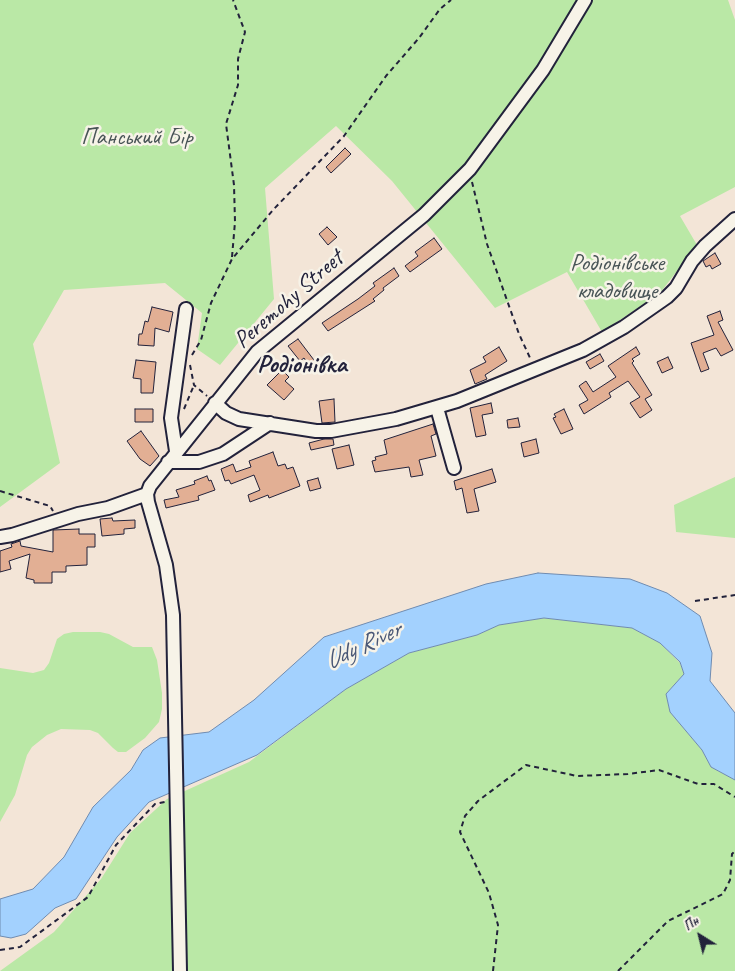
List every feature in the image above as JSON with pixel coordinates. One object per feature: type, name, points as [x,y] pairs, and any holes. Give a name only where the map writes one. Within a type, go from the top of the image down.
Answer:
[{"type":"street","name":"Peremohy Street","points":[[147,494],[150,486],[176,451],[265,344],[424,214],[470,169],[543,70],[585,0]]},
{"type":"street","points":[[215,403],[226,413],[239,419],[296,429],[331,431],[396,420],[437,408],[496,387],[583,350],[655,306],[676,288],[692,261],[705,246],[735,220]]},
{"type":"street","points":[[176,451],[171,418],[186,309]]},
{"type":"street","points":[[437,408],[454,468]]},
{"type":"street","points":[[168,462],[199,462],[223,454],[270,424]]},
{"type":"street","points":[[0,537],[12,535],[58,519],[108,508],[147,494],[166,565],[170,596],[175,710],[180,971]]},
{"type":"path","points":[[232,259],[235,222],[234,185],[226,124],[238,85],[238,60],[245,32],[233,0]]},
{"type":"path","points":[[215,403],[194,385],[190,358],[201,340],[211,303],[232,259],[274,210],[344,136],[386,76],[419,38],[440,9],[451,0]]},
{"type":"path","points":[[470,169],[486,244],[516,328],[535,369]]},
{"type":"path","points":[[0,491],[50,506],[58,519]]},
{"type":"path","points":[[695,601],[735,595]]},
{"type":"path","points":[[493,971],[498,925],[489,893],[460,832],[465,816],[478,800],[526,765],[577,776],[628,774],[659,770],[698,784],[714,784],[735,796]]},
{"type":"path","points":[[0,950],[20,947],[88,897],[116,845],[144,814],[154,804],[177,799]]},
{"type":"path","points":[[618,971],[668,920],[723,894],[730,880],[732,854],[735,851]]},
{"type":"green space","name":"Панський Бір","points":[[0,0],[728,0],[735,20],[735,187],[680,216],[697,245],[660,293],[602,332],[567,272],[495,308],[392,181],[336,126],[265,188],[274,299],[220,365],[197,349],[202,313],[165,283],[64,290],[33,344],[60,463],[0,507]]},
{"type":"green space","points":[[735,477],[735,538],[676,532],[674,505]]},
{"type":"green space","points":[[544,618],[632,628],[660,643],[680,663],[684,674],[666,694],[670,712],[702,750],[711,767],[735,780],[735,971],[0,971],[54,932],[101,879],[130,833],[167,799],[249,762],[346,689],[409,653],[477,635],[499,625]]},
{"type":"green space","points":[[100,632],[109,634],[133,647],[152,647],[157,660],[162,693],[162,709],[159,722],[145,738],[126,752],[118,752],[98,733],[90,730],[61,729],[47,735],[32,747],[27,755],[15,795],[0,822],[0,668],[33,673],[44,670],[49,663],[57,639],[64,634]]},
{"type":"water","name":"Udy River","points":[[538,573],[630,579],[667,593],[700,616],[712,653],[710,681],[735,713],[735,780],[711,767],[702,750],[670,712],[666,694],[684,674],[680,662],[660,643],[632,628],[544,618],[499,625],[477,635],[409,653],[346,689],[257,755],[149,802],[117,837],[76,899],[55,908],[26,934],[11,938],[0,936],[0,899],[33,889],[64,857],[93,807],[131,770],[143,750],[160,738],[209,732],[254,700],[324,637],[486,584]]},
{"type":"building","points":[[345,148],[351,154],[331,173],[326,167]]},
{"type":"building","points":[[327,227],[337,237],[328,245],[319,234]]},
{"type":"building","points":[[434,238],[442,249],[410,272],[405,266],[418,256],[415,252]]},
{"type":"building","points":[[715,253],[721,264],[712,269],[710,265],[706,267],[703,261]]},
{"type":"building","points":[[394,268],[399,276],[383,288],[384,290],[373,299],[375,301],[328,331],[322,323],[358,299],[375,286],[373,283]]},
{"type":"building","points":[[152,307],[173,312],[169,332],[155,328],[154,346],[138,345],[139,334],[142,334],[145,321],[148,322]]},
{"type":"building","points":[[720,311],[723,320],[718,322],[733,350],[721,356],[716,348],[703,353],[709,369],[701,372],[691,343],[714,335],[707,316]]},
{"type":"building","points":[[298,339],[317,364],[311,368],[304,358],[300,361],[288,346]]},
{"type":"building","points":[[499,347],[507,361],[485,375],[487,379],[475,384],[470,370],[486,362],[483,357]]},
{"type":"building","points":[[636,347],[640,354],[632,359],[634,361],[632,363],[652,395],[645,399],[652,410],[640,418],[630,403],[640,397],[628,381],[609,393],[611,397],[584,414],[579,405],[588,400],[579,386],[586,381],[593,392],[616,377],[608,366]]},
{"type":"building","points":[[600,354],[604,361],[590,369],[586,362]]},
{"type":"building","points":[[668,357],[673,368],[662,373],[657,362]]},
{"type":"building","points":[[136,360],[156,362],[153,393],[141,393],[141,379],[133,378]]},
{"type":"building","points":[[282,370],[289,377],[285,381],[294,389],[284,400],[267,385]]},
{"type":"building","points":[[334,399],[335,422],[322,423],[319,401]]},
{"type":"building","points":[[491,403],[493,413],[482,415],[486,435],[476,437],[470,408]]},
{"type":"building","points":[[135,409],[153,409],[153,422],[135,422]]},
{"type":"building","points":[[564,409],[573,429],[561,434],[553,418],[556,417],[554,414]]},
{"type":"building","points":[[518,418],[520,427],[508,428],[507,420]]},
{"type":"building","points":[[433,424],[436,434],[431,436],[436,456],[419,460],[423,475],[411,477],[409,467],[375,472],[372,461],[376,460],[375,457],[387,454],[384,440]]},
{"type":"building","points":[[141,431],[159,456],[150,466],[140,459],[127,441]]},
{"type":"building","points":[[333,439],[334,445],[311,450],[309,443]]},
{"type":"building","points":[[536,439],[539,453],[524,457],[521,443]]},
{"type":"building","points":[[349,445],[354,465],[337,469],[332,449]]},
{"type":"building","points":[[273,452],[278,466],[285,464],[287,469],[293,467],[300,486],[269,498],[268,495],[250,502],[248,495],[260,490],[254,475],[231,484],[229,480],[225,481],[221,469],[233,464],[236,472],[251,467],[249,461]]},
{"type":"building","points":[[492,469],[496,482],[474,489],[479,511],[467,513],[462,488],[456,490],[454,481]]},
{"type":"building","points":[[207,476],[215,490],[198,496],[199,500],[166,508],[164,500],[179,497],[176,490],[195,484],[194,481]]},
{"type":"building","points":[[318,478],[321,488],[310,491],[307,481]]},
{"type":"building","points":[[112,518],[113,521],[135,520],[135,528],[124,529],[124,534],[102,536],[100,519]]},
{"type":"building","points":[[79,529],[79,534],[95,534],[95,547],[87,547],[87,565],[66,566],[66,572],[52,572],[52,583],[34,583],[34,580],[26,578],[30,554],[9,561],[11,569],[0,572],[0,551],[12,547],[11,544],[20,541],[21,546],[53,552],[53,530]]},
{"type":"district","name":"Родіонівка","points":[[302,365]]},
{"type":"park label","name":"Родіонівське кладовище","points":[[617,278]]}]
